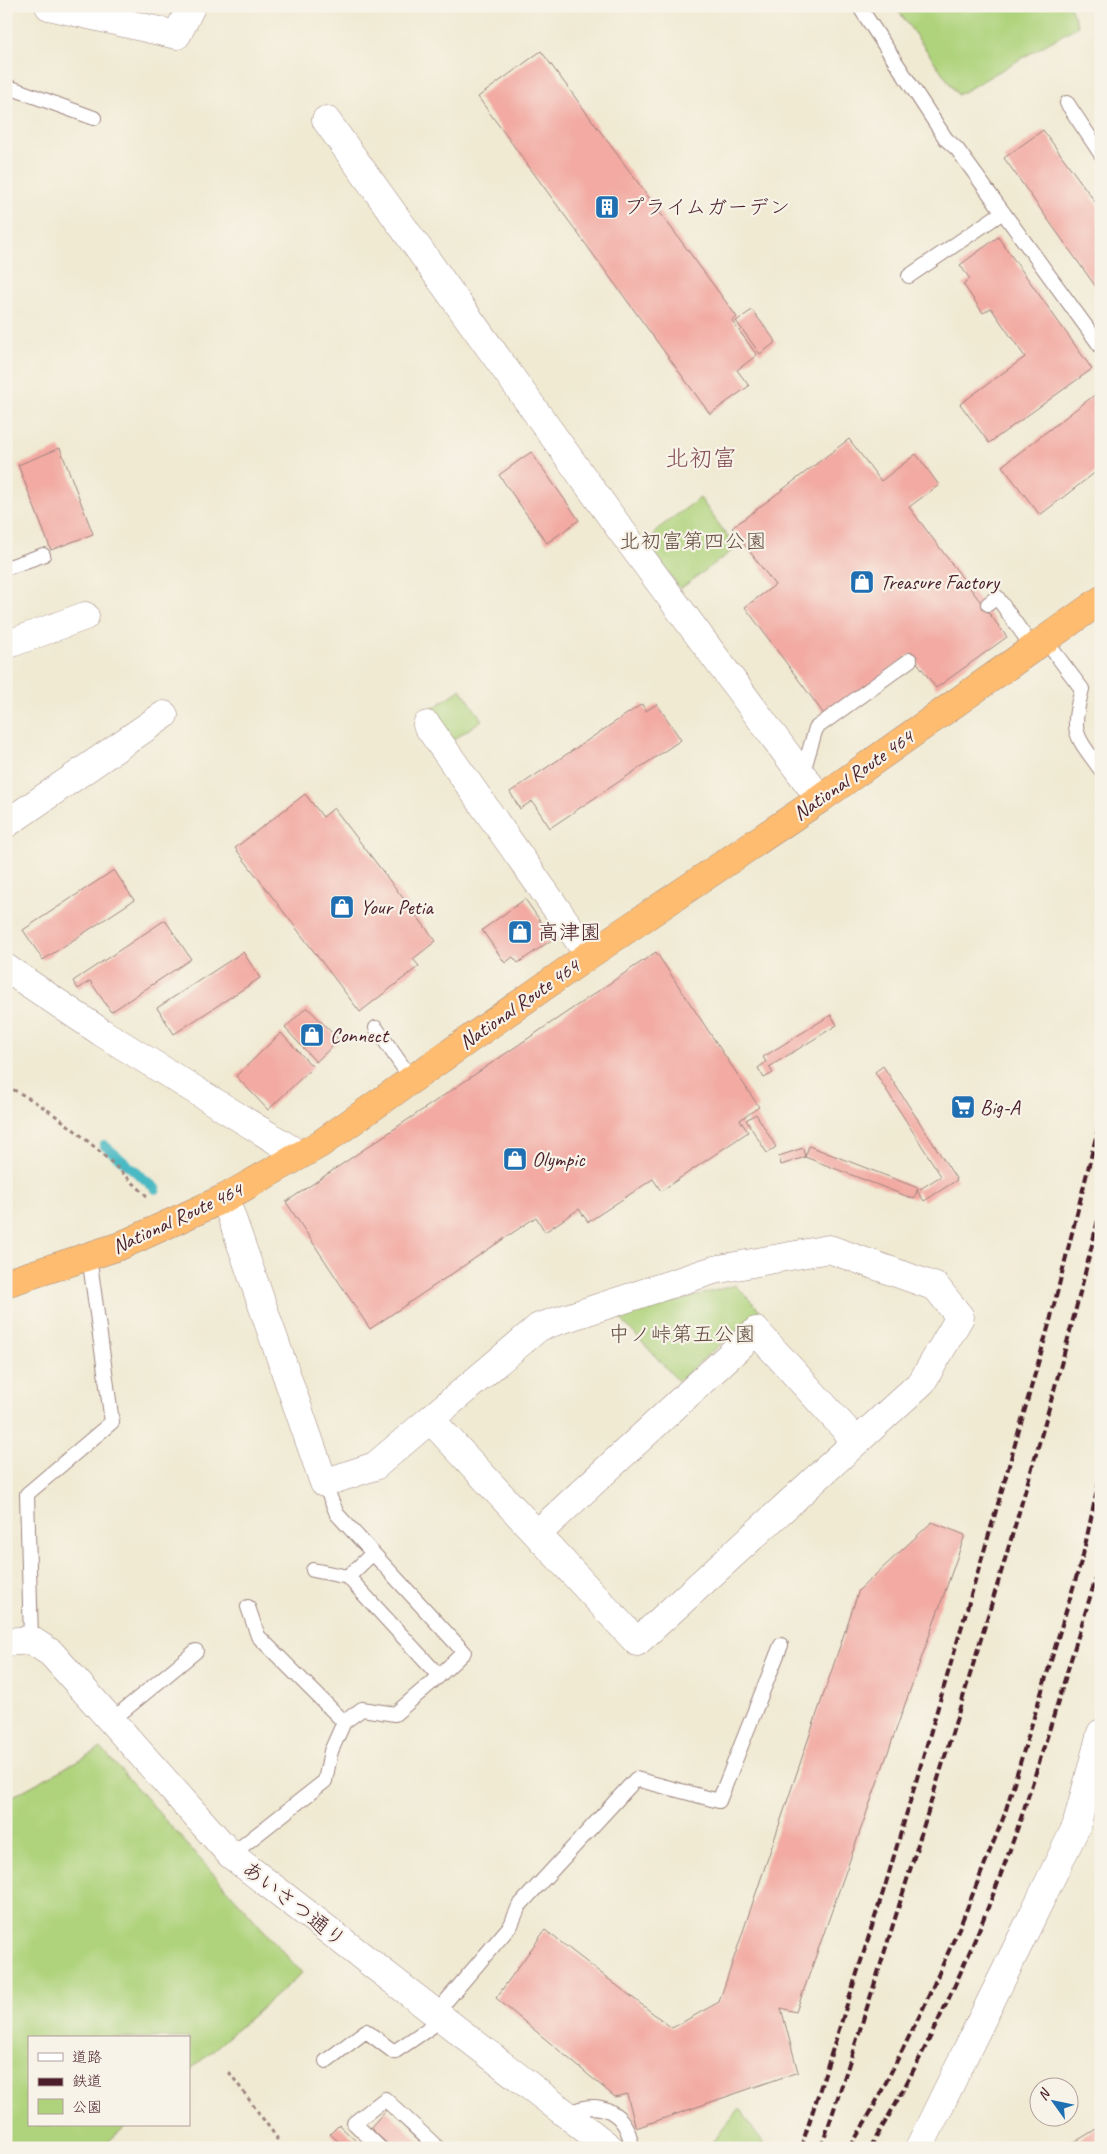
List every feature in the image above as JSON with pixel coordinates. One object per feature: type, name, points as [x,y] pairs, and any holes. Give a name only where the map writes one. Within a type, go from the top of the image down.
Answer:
[{"type":"highway","name":"National Route 464","points":[[6,1284],[120,1246],[225,1198],[300,1155],[412,1080],[589,955],[820,798],[1101,600]]},
{"type":"street","points":[[49,6],[178,35],[191,7]]},
{"type":"street","points":[[326,120],[623,533],[820,798]]},
{"type":"street","points":[[6,644],[86,616]]},
{"type":"street","points":[[6,824],[164,715]]},
{"type":"street","points":[[427,725],[589,955]]},
{"type":"street","points":[[6,968],[101,1032],[300,1155]]},
{"type":"street","points":[[225,1198],[324,1482],[375,1466],[540,1328],[714,1270],[829,1249],[936,1287],[960,1317],[922,1382],[637,1642],[431,1420]]},
{"type":"street","points":[[537,1534],[756,1331],[856,1441]]},
{"type":"street","name":"あいさつ通り","points":[[18,1641],[51,1653],[231,1855],[610,2148]]},
{"type":"street","points":[[919,2148],[1076,1827],[1101,1733]]},
{"type":"lane","points":[[859,6],[946,139],[957,149],[1101,347]]},
{"type":"lane","points":[[6,86],[94,118]]},
{"type":"lane","points":[[1067,104],[1101,154]]},
{"type":"lane","points":[[909,276],[1003,212]]},
{"type":"lane","points":[[6,568],[43,555]]},
{"type":"lane","points":[[988,604],[997,598],[1082,689],[1076,713],[1076,736],[1101,770]]},
{"type":"lane","points":[[802,775],[816,728],[910,660]]},
{"type":"lane","points":[[376,1028],[412,1080]]},
{"type":"lane","points":[[18,1641],[27,1494],[112,1422],[89,1256]]},
{"type":"lane","points":[[231,1855],[325,1781],[331,1751],[344,1722],[362,1709],[395,1714],[464,1652],[337,1514],[324,1482]]},
{"type":"lane","points":[[348,1577],[373,1553]]},
{"type":"lane","points":[[313,1570],[348,1577],[439,1676]]},
{"type":"lane","points":[[248,1607],[258,1636],[344,1722]]},
{"type":"lane","points":[[326,2062],[366,2031],[394,2052],[431,2027],[436,2013],[511,1925],[519,1906],[636,1779],[719,1801],[781,1645]]},
{"type":"lane","points":[[112,1720],[196,1651]]},
{"type":"lane","points":[[380,2148],[354,2122],[385,2099],[438,2148]]},
{"type":"lane","points":[[566,2114],[578,2109],[603,2108],[614,2114],[627,2130],[632,2148]]},
{"type":"path","points":[[6,1086],[41,1105],[78,1131],[156,1206],[170,1223]]},
{"type":"path","points":[[229,2072],[278,2138],[276,2148]]},
{"type":"green space","points":[[895,6],[1070,6],[1078,26],[958,95]]},
{"type":"green space","name":"北初富第四公園","points":[[700,498],[736,548],[680,589],[651,548],[656,530]]},
{"type":"green space","points":[[461,689],[482,720],[452,741],[430,710]]},
{"type":"green space","name":"中ノ峠第五公園","points":[[735,1285],[760,1310],[678,1381],[619,1317]]},
{"type":"green space","points":[[101,1748],[302,1973],[190,2070],[190,2036],[28,2036],[28,2126],[126,2126],[101,2148],[6,2148],[6,1800]]},
{"type":"green space","points":[[740,2108],[766,2148],[707,2148]]},
{"type":"building","name":"プライムガーデン","points":[[541,51],[737,317],[732,321],[757,355],[737,370],[749,386],[710,414],[478,97]]},
{"type":"building","points":[[1043,130],[1101,210],[1101,294],[1004,158]]},
{"type":"building","points":[[998,237],[1092,369],[989,443],[960,404],[1025,357],[991,308],[983,313],[963,284],[970,279],[960,265]]},
{"type":"building","points":[[752,310],[776,342],[760,354],[736,321]]},
{"type":"building","points":[[1101,390],[1101,468],[1040,515],[1002,466]]},
{"type":"building","points":[[849,439],[881,481],[916,454],[939,485],[909,507],[1007,637],[936,688],[911,654],[826,717],[745,607],[775,585],[732,528]]},
{"type":"building","points":[[60,448],[93,534],[51,550],[18,465]]},
{"type":"building","points":[[531,452],[579,520],[547,543],[499,475]]},
{"type":"building","points":[[642,704],[646,711],[657,704],[681,740],[550,828],[532,801],[520,809],[510,792]]},
{"type":"building","points":[[305,794],[323,817],[334,808],[436,941],[413,959],[419,966],[360,1012],[235,848]]},
{"type":"building","points":[[114,870],[134,900],[43,960],[23,930]]},
{"type":"building","points":[[525,899],[553,939],[518,963],[513,957],[505,963],[482,930]]},
{"type":"building","points":[[165,920],[191,959],[111,1012],[90,981],[78,989],[73,981]]},
{"type":"building","points":[[243,952],[260,978],[174,1034],[157,1008]]},
{"type":"building","points":[[656,952],[759,1107],[740,1120],[748,1132],[661,1191],[653,1179],[588,1222],[579,1209],[545,1232],[536,1217],[370,1329],[286,1202]]},
{"type":"building","points":[[307,1007],[339,1040],[316,1062],[285,1028]]},
{"type":"building","points":[[831,1015],[837,1025],[769,1067],[773,1073],[764,1078],[758,1068],[766,1062],[763,1057]]},
{"type":"building","points":[[281,1033],[313,1067],[268,1110],[236,1076]]},
{"type":"building","points":[[883,1066],[957,1180],[924,1201],[917,1191],[941,1176],[875,1072]]},
{"type":"building","points":[[756,1114],[776,1147],[767,1153],[746,1120]]},
{"type":"building","points":[[809,1146],[918,1188],[914,1199],[805,1157]]},
{"type":"building","points":[[803,1148],[805,1157],[781,1165],[779,1156]]},
{"type":"building","points":[[932,1522],[965,1535],[796,2012],[781,2008],[798,2072],[636,2128],[627,2094],[615,2097],[496,1998],[545,1930],[672,2028],[719,2002],[859,1590]]},
{"type":"building","points":[[386,2110],[426,2148],[392,2148],[370,2128]]},
{"type":"building","points":[[339,2125],[363,2148],[346,2148],[330,2134]]},
{"type":"building","points":[[1101,2126],[1101,2148],[1065,2148]]},
{"type":"waterway","points":[[104,1145],[156,1189]]},
{"type":"railway","points":[[801,2148],[886,1883],[1000,1497],[1050,1321],[1101,1117]]},
{"type":"railway","points":[[821,2148],[893,1925],[1018,1517],[1070,1332],[1101,1207]]},
{"type":"railway","points":[[850,2148],[873,2108],[921,2013],[960,1926],[1004,1816],[1083,1555],[1101,1472]]},
{"type":"railway","points":[[870,2148],[935,2028],[973,1945],[990,1902],[1021,1818],[1101,1562]]},
{"type":"place","name":"プライムガーデン","points":[[607,207]]},
{"type":"place","name":"Treasure Factory","points":[[862,582]]},
{"type":"place","name":"Your Petia","points":[[342,907]]},
{"type":"place","name":"高津園","points":[[520,932]]},
{"type":"place","name":"Connect","points":[[312,1035]]},
{"type":"place","name":"Big-A","points":[[963,1107]]},
{"type":"place","name":"Olympic","points":[[515,1159]]},
{"type":"district","name":"北初富","points":[[701,458]]}]
